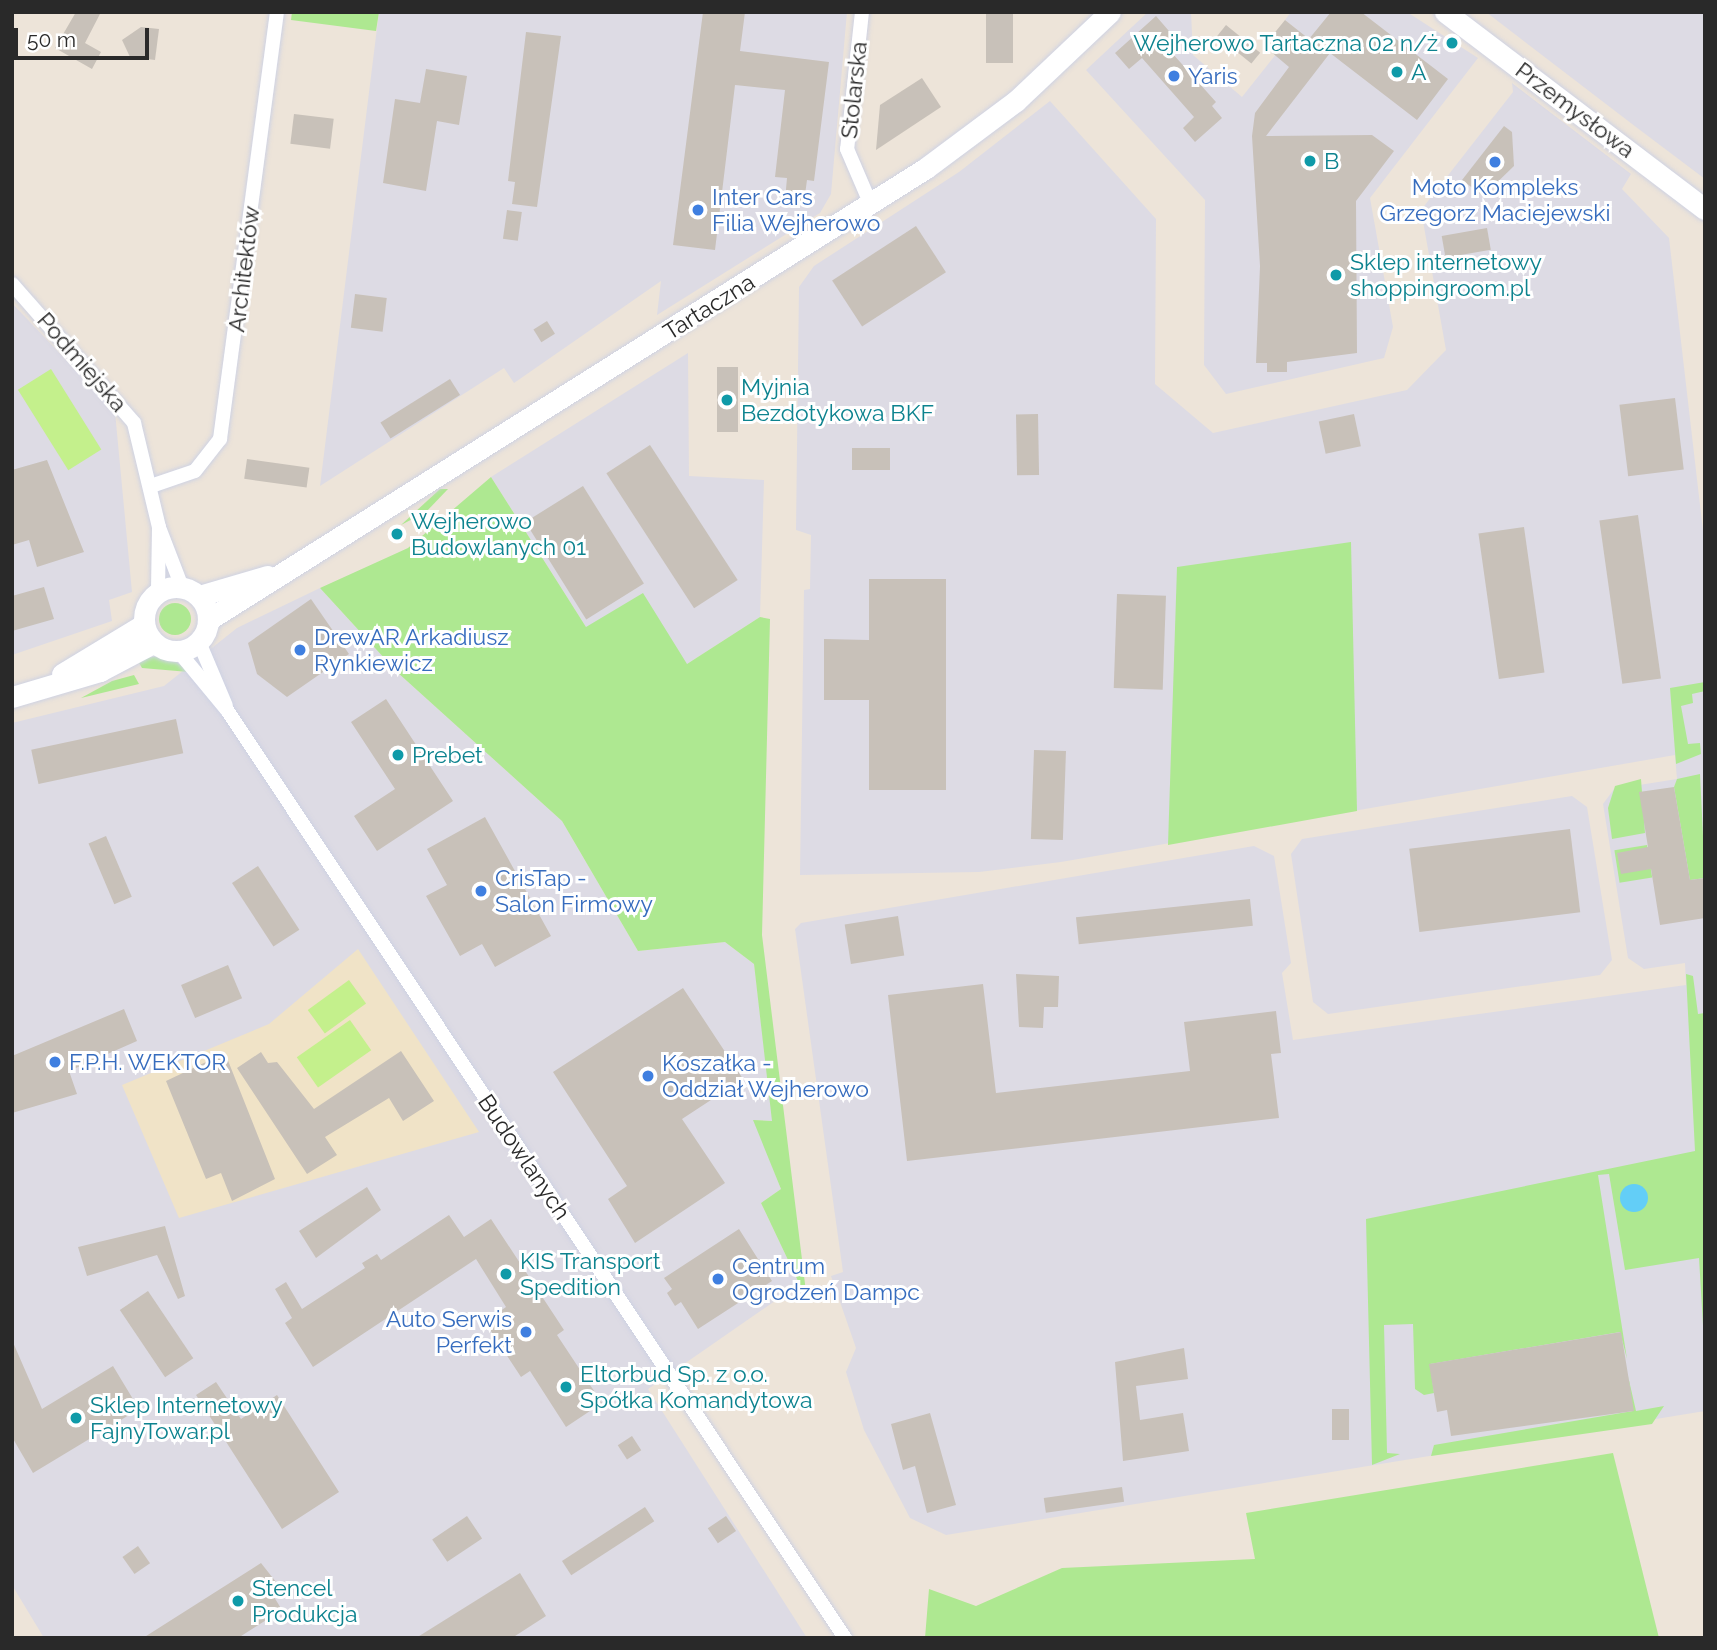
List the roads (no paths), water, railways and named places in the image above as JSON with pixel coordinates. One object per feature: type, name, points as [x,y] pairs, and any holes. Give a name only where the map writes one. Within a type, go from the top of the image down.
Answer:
[{"type":"street","name":"Architektów","points":[[151,486],[195,471],[220,439],[277,12]]},
{"type":"street","name":"Stolarska","points":[[862,12],[847,149],[871,205]]},
{"type":"street","name":"Tartaczna","points":[[208,620],[871,205],[1016,102],[1110,12]]},
{"type":"street","name":"Przemysłowa","points":[[1445,12],[1705,209]]},
{"type":"street","name":"Podmiejska","points":[[12,284],[126,410],[143,444],[159,527],[158,592]]},
{"type":"street","name":"Podmiejska","points":[[159,527],[191,592]]},
{"type":"street","name":"Tartaczna","points":[[191,592],[286,571]]},
{"type":"street","points":[[158,592],[191,592],[208,620],[199,642],[179,652],[148,634],[144,612],[158,592]]},
{"type":"street","points":[[12,697],[100,671],[148,634]]},
{"type":"street","name":"Budowlanych","points":[[199,642],[227,710]]},
{"type":"street","name":"Budowlanych","points":[[179,652],[227,710],[845,1638]]},
{"type":"water","points":[[1634,1184],[1644,1188],[1648,1198],[1644,1208],[1634,1212],[1624,1208],[1620,1198],[1624,1188]]},
{"type":"place","name":"Wejherowo Tartaczna 02 n/ż","points":[[1452,43]]},
{"type":"place","name":"A","points":[[1397,72]]},
{"type":"place","name":"Yaris","points":[[1174,76]]},
{"type":"place","name":"B","points":[[1310,161]]},
{"type":"place","name":"Moto Kompleks Grzegorz Maciejewski","points":[[1495,162]]},
{"type":"place","name":"Inter Cars Filia Wejherowo","points":[[698,210]]},
{"type":"place","name":"Sklep internetowy shoppingroom.pl","points":[[1336,275]]},
{"type":"place","name":"Myjnia Bezdotykowa BKF","points":[[727,400]]},
{"type":"place","name":"Wejherowo Budowlanych 01","points":[[397,534]]},
{"type":"place","name":"DrewAR Arkadiusz Rynkiewicz","points":[[300,650]]},
{"type":"place","name":"Prebet","points":[[398,755]]},
{"type":"place","name":"CrisTap - Salon Firmowy","points":[[481,891]]},
{"type":"place","name":"F.P.H. WEKTOR","points":[[55,1062]]},
{"type":"place","name":"Koszałka - Oddział Wejherowo","points":[[648,1076]]},
{"type":"place","name":"KIS Transport Spedition","points":[[506,1274]]},
{"type":"place","name":"Centrum Ogrodzeń Dampc","points":[[718,1279]]},
{"type":"place","name":"Auto Serwis Perfekt","points":[[526,1332]]},
{"type":"place","name":"Eltorbud Sp. z o.o. Spółka Komandytowa","points":[[566,1387]]},
{"type":"place","name":"Sklep Internetowy FajnyTowar.pl","points":[[76,1418]]},
{"type":"place","name":"Stencel Produkcja","points":[[238,1601]]}]
